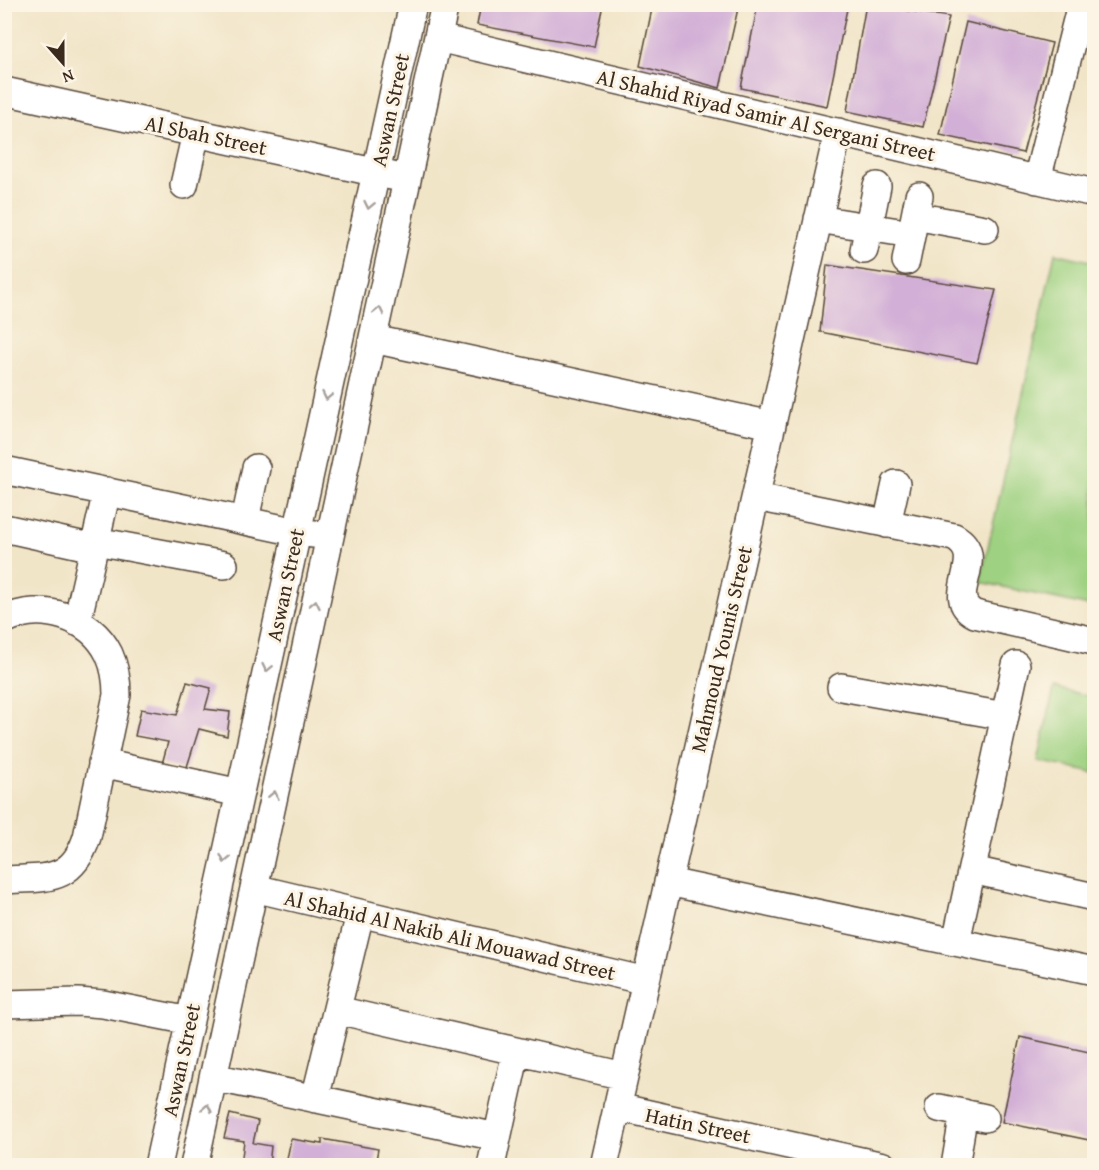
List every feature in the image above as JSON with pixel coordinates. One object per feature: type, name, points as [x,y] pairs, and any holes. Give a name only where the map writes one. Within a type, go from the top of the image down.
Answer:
[{"type":"street","name":"Aswan Street","points":[[158,1166],[413,4]]},
{"type":"street","name":"Aswan Street","points":[[194,1166],[445,4]]},
{"type":"street","points":[[1038,180],[1081,4]]},
{"type":"street","name":"Al Shahid Riyad Samir Al Sergani Street","points":[[438,38],[1095,193]]},
{"type":"street","name":"Al Sbah Street","points":[[4,91],[407,179]]},
{"type":"street","name":"Mahmoud Younis Street","points":[[604,1166],[838,132]]},
{"type":"street","points":[[184,184],[196,133]]},
{"type":"street","points":[[867,238],[877,186]]},
{"type":"street","points":[[818,219],[867,238],[915,215],[985,229]]},
{"type":"street","points":[[906,261],[915,215]]},
{"type":"street","points":[[373,339],[772,425]]},
{"type":"street","points":[[245,520],[256,468]]},
{"type":"street","points":[[4,470],[297,532],[330,536]]},
{"type":"street","points":[[887,524],[896,484]]},
{"type":"street","points":[[77,622],[107,491]]},
{"type":"street","points":[[756,497],[954,537],[965,545],[969,558],[962,598],[966,608],[970,611],[1095,641]]},
{"type":"street","points":[[4,528],[224,565]]},
{"type":"street","points":[[4,620],[21,613],[35,611],[57,614],[77,622],[104,646],[114,666],[117,680],[117,695],[83,848],[70,867],[49,878],[4,880]]},
{"type":"street","points":[[956,942],[1016,665]]},
{"type":"street","points":[[841,687],[1005,716]]},
{"type":"street","points":[[102,763],[240,794]]},
{"type":"street","points":[[972,870],[1095,897]]},
{"type":"street","points":[[668,882],[1095,971]]},
{"type":"street","name":"Al Shahid Al Nakib Ali Mouawad Street","points":[[254,888],[645,981]]},
{"type":"street","points":[[315,1099],[360,914]]},
{"type":"street","points":[[4,1004],[78,1002],[103,1004],[190,1021]]},
{"type":"street","points":[[337,1010],[624,1076]]},
{"type":"street","points":[[491,1166],[516,1052]]},
{"type":"street","points":[[213,1077],[497,1137]]},
{"type":"street","name":"Hatin Street","points":[[617,1107],[812,1158],[884,1166]]},
{"type":"street","points":[[955,1166],[963,1113]]},
{"type":"green space","points":[[1055,253],[1094,262],[1094,607],[980,582]]},
{"type":"green space","points":[[1054,688],[1094,697],[1094,773],[1038,761]]},
{"type":"building","points":[[481,4],[603,4],[594,47],[477,25]]},
{"type":"building","points":[[653,4],[739,4],[720,88],[640,66]]},
{"type":"building","points":[[758,4],[848,4],[827,106],[741,88]]},
{"type":"building","points":[[866,4],[949,17],[923,127],[847,111]]},
{"type":"building","points":[[966,22],[1052,43],[1023,153],[940,135]]},
{"type":"building","points":[[827,265],[996,290],[977,363],[820,332]]},
{"type":"building","points":[[187,682],[211,688],[205,709],[230,712],[227,736],[199,729],[186,770],[162,764],[168,742],[135,736],[141,709],[177,715]]},
{"type":"building","points":[[1020,1037],[1094,1053],[1094,1141],[1002,1122]]},
{"type":"building","points":[[230,1114],[258,1121],[253,1143],[271,1146],[269,1166],[241,1165],[244,1141],[224,1138]]},
{"type":"building","points":[[291,1139],[322,1144],[322,1139],[378,1149],[375,1166],[338,1166],[318,1162],[317,1166],[290,1166],[286,1164]]}]
